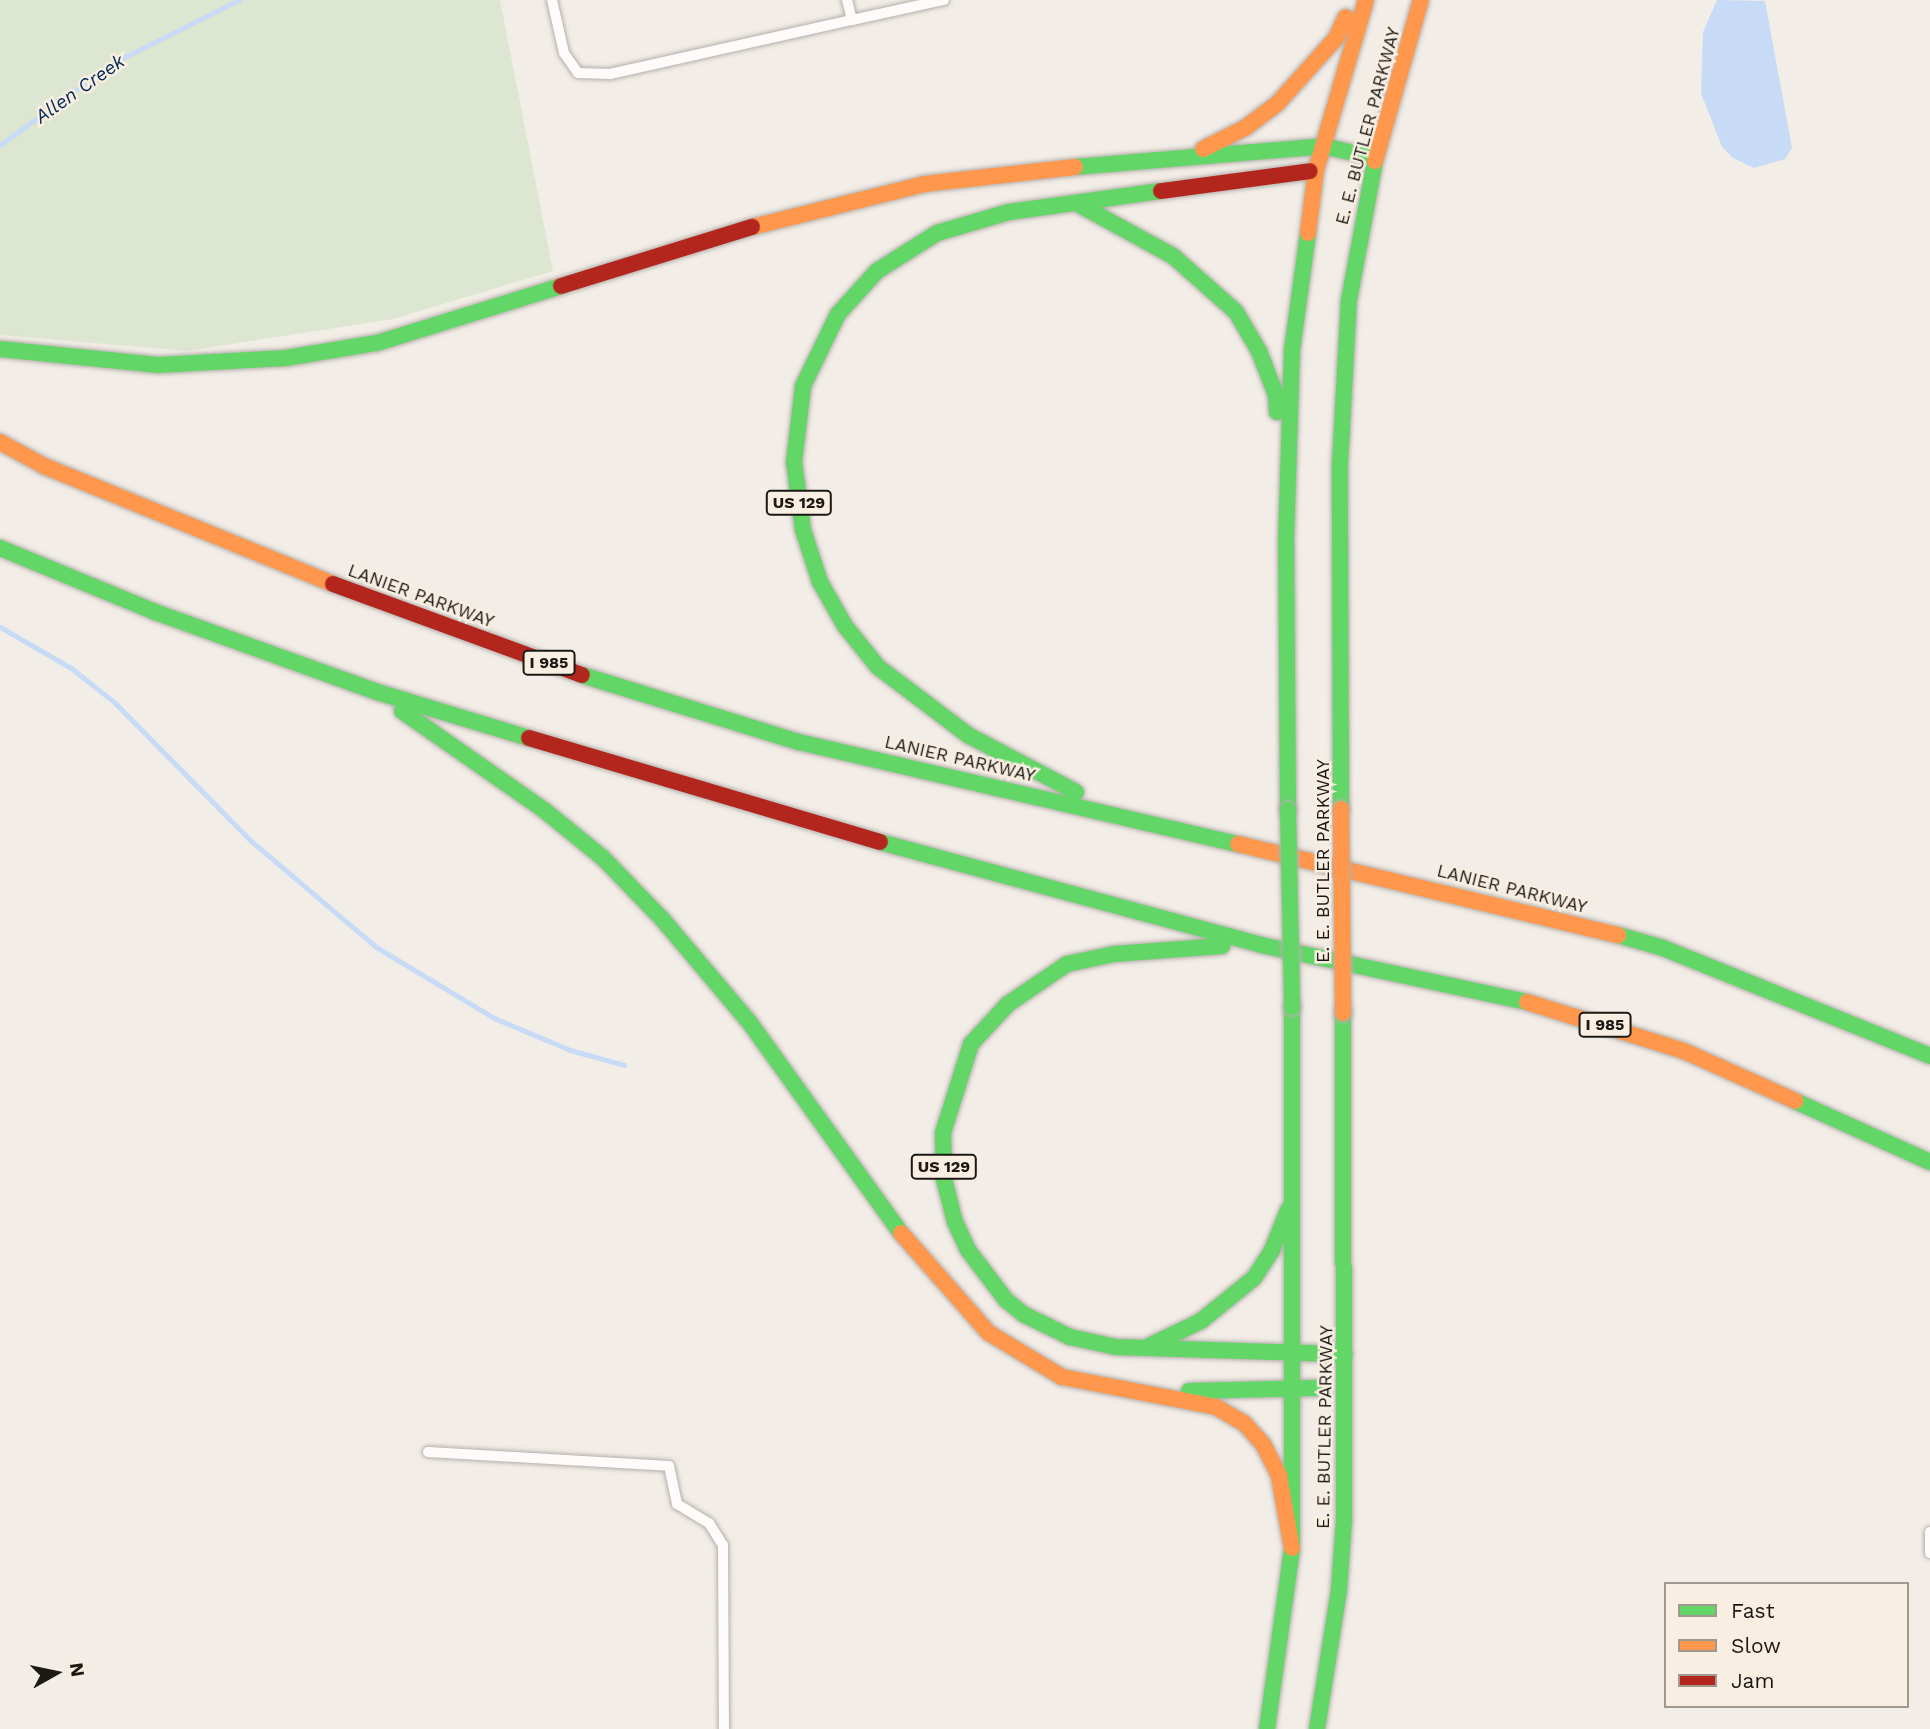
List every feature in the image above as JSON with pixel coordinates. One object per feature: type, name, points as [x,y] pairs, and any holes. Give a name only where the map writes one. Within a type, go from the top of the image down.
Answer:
[{"type":"highway","points":[[1171,158],[1215,146],[1277,104],[1336,38],[1355,0]]},
{"type":"highway","name":"E. E. BUTLER PARKWAY","points":[[1267,1729],[1292,1548],[1295,1192],[1286,541],[1292,351],[1323,170],[1323,146],[1366,0]]},
{"type":"highway","name":"E. E. BUTLER PARKWAY","points":[[1317,1729],[1339,1590],[1346,1388],[1341,809],[1342,379],[1349,300],[1369,167],[1422,0]]},
{"type":"highway","points":[[0,349],[158,365],[299,356],[377,343],[814,208],[924,184],[1171,158],[1323,146],[1369,167]]},
{"type":"highway","points":[[1077,204],[1323,170]]},
{"type":"highway","points":[[1077,204],[1173,256],[1236,312],[1259,351],[1276,395],[1286,541]]},
{"type":"highway","name":"US 129","points":[[1077,204],[1009,212],[937,233],[877,271],[838,314],[803,386],[794,462],[803,530],[820,582],[845,626],[878,667],[968,735],[1121,816]]},
{"type":"highway","name":"LANIER PARKWAY","points":[[0,442],[44,466],[309,575],[601,682],[799,742],[1554,918],[1663,948],[1930,1056]]},
{"type":"highway","name":"I 985","points":[[0,548],[155,612],[374,691],[822,826],[1261,945],[1563,1010],[1685,1051],[1930,1162]]},
{"type":"highway","points":[[374,691],[544,810],[603,858],[663,920],[744,1014],[881,1210],[989,1333],[1062,1377],[1141,1395],[1216,1407],[1244,1423],[1263,1444],[1279,1476],[1292,1548]]},
{"type":"highway","name":"US 129","points":[[1261,945],[1175,947],[1067,964],[1008,1003],[981,1032],[957,1080],[943,1133],[944,1179],[956,1222],[987,1278],[1023,1314],[1049,1328],[1096,1343],[1145,1348],[1346,1354]]},
{"type":"highway","points":[[1145,1348],[1201,1321],[1254,1278],[1272,1250],[1295,1192]]},
{"type":"highway","points":[[1141,1395],[1346,1388]]},
{"type":"lane","points":[[552,0],[564,53],[578,73],[610,74],[944,0]]},
{"type":"lane","points":[[847,0],[852,20]]},
{"type":"lane","points":[[428,1452],[669,1466],[677,1504],[709,1523],[723,1545],[724,1729]]},
{"type":"lane","points":[[1930,1532],[1930,1553]]},
{"type":"green space","points":[[0,0],[500,0],[553,271],[393,319],[187,351],[0,335]]},
{"type":"water","points":[[1717,0],[1765,1],[1792,148],[1785,159],[1754,168],[1733,158],[1722,147],[1701,93],[1703,32]]},
{"type":"waterway","name":"Allen Creek","points":[[0,145],[113,63],[239,0]]},
{"type":"waterway","points":[[0,627],[71,668],[114,702],[250,840],[376,947],[494,1018],[570,1050],[624,1065]]},
{"type":"traffic: fast","points":[[1075,167],[1323,146],[1376,158]]},
{"type":"traffic: fast","points":[[1341,809],[1340,464],[1349,300],[1375,161]]},
{"type":"traffic: fast","points":[[1076,792],[968,735],[878,667],[845,626],[820,582],[803,530],[794,462],[803,386],[838,314],[877,271],[937,233],[1009,212],[1161,191]]},
{"type":"traffic: fast","points":[[1078,204],[1173,256],[1236,312],[1259,351],[1276,395],[1277,412]]},
{"type":"traffic: fast","points":[[1288,810],[1286,541],[1292,350],[1308,233]]},
{"type":"traffic: fast","points":[[0,349],[158,365],[286,358],[377,343],[561,286]]},
{"type":"traffic: fast","points":[[0,548],[155,612],[374,691],[529,738]]},
{"type":"traffic: fast","points":[[582,675],[799,742],[1238,844]]},
{"type":"traffic: fast","points":[[402,711],[544,810],[603,858],[663,920],[750,1023],[901,1233]]},
{"type":"traffic: fast","points":[[1288,810],[1292,1007]]},
{"type":"traffic: fast","points":[[880,842],[1261,945],[1527,1002]]},
{"type":"traffic: fast","points":[[1618,935],[1663,948],[1930,1056]]},
{"type":"traffic: fast","points":[[1222,946],[1114,954],[1067,964],[1008,1004],[971,1044],[943,1133],[944,1179],[955,1222],[968,1250],[1006,1300],[1023,1314],[1070,1337],[1116,1347],[1345,1354]]},
{"type":"traffic: fast","points":[[1267,1729],[1292,1548],[1292,1007]]},
{"type":"traffic: fast","points":[[1317,1729],[1339,1590],[1344,1520],[1343,1013]]},
{"type":"traffic: fast","points":[[1795,1101],[1930,1162]]},
{"type":"traffic: fast","points":[[1149,1346],[1201,1321],[1254,1278],[1272,1250],[1288,1210]]},
{"type":"traffic: fast","points":[[1189,1391],[1317,1388]]},
{"type":"traffic: slow","points":[[1308,233],[1316,170],[1366,0]]},
{"type":"traffic: slow","points":[[1375,161],[1421,0]]},
{"type":"traffic: slow","points":[[1203,149],[1245,128],[1277,104],[1336,38],[1346,17]]},
{"type":"traffic: slow","points":[[752,227],[924,184],[1075,167]]},
{"type":"traffic: slow","points":[[0,442],[44,466],[333,584]]},
{"type":"traffic: slow","points":[[1341,809],[1343,1013]]},
{"type":"traffic: slow","points":[[1238,844],[1618,935]]},
{"type":"traffic: slow","points":[[1527,1002],[1684,1051],[1795,1101]]},
{"type":"traffic: slow","points":[[901,1233],[989,1333],[1062,1377],[1216,1407],[1244,1423],[1263,1444],[1279,1476],[1292,1548]]},
{"type":"traffic: jam","points":[[1161,191],[1310,171]]},
{"type":"traffic: jam","points":[[561,286],[752,227]]},
{"type":"traffic: jam","points":[[333,584],[582,675]]},
{"type":"traffic: jam","points":[[529,738],[880,842]]}]
